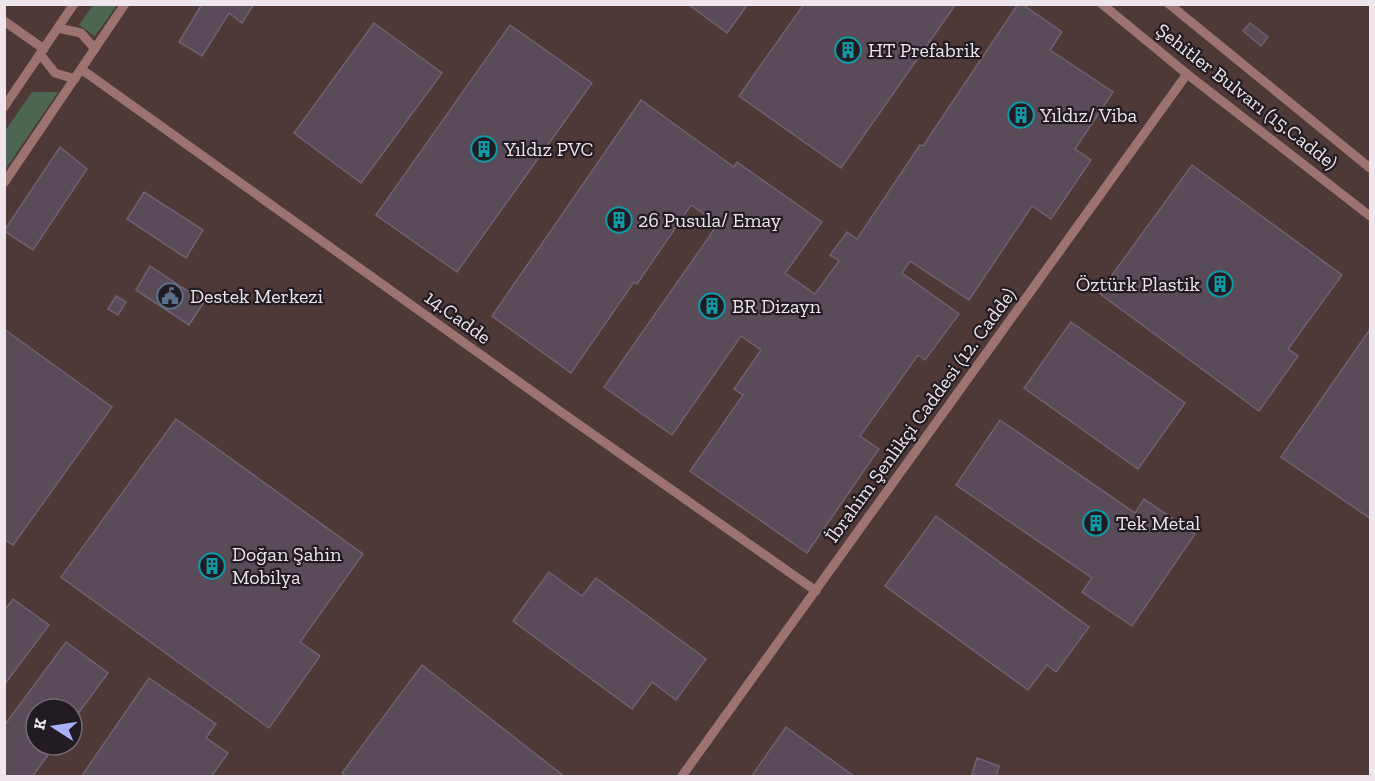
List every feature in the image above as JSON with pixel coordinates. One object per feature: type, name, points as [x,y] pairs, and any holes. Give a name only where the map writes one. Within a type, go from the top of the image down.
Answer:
[{"type":"street","points":[[4,107],[74,4]]},
{"type":"street","points":[[4,183],[125,4]]},
{"type":"street","name":"Şehitler Bulvarı (15.Cadde)","points":[[1102,4],[1187,74],[1371,216]]},
{"type":"street","name":"Şehitler Bulvarı (15.Cadde)","points":[[1169,4],[1371,168]]},
{"type":"street","points":[[4,21],[42,51],[55,73],[75,79]]},
{"type":"street","points":[[58,28],[81,33],[95,49]]},
{"type":"street","name":"14.Cadde","points":[[81,69],[816,591]]},
{"type":"street","name":"İbrahim Şenlikçi Caddesi (12. Cadde)","points":[[685,773],[1187,74]]},
{"type":"street","points":[[685,773],[696,777]]},
{"type":"shaded area","points":[[5,5],[1370,5],[1370,776],[5,776]]},
{"type":"green space","points":[[93,5],[117,5],[95,36],[79,25]]},
{"type":"green space","points":[[32,92],[58,92],[5,170],[5,131]]},
{"type":"building","points":[[202,4],[254,4],[242,23],[229,13],[202,56],[179,42]]},
{"type":"building","points":[[688,4],[748,4],[727,33]]},
{"type":"building","name":"HT Prefabrik","points":[[804,4],[956,4],[841,168],[739,96]]},
{"type":"building","points":[[1018,4],[1022,4],[1062,32],[1050,50],[1113,92],[1075,149],[1091,160],[1051,219],[1032,206],[969,300],[910,261],[902,273],[959,314],[925,360],[918,355],[860,436],[879,449],[807,553],[690,471],[743,395],[734,389],[761,350],[741,336],[672,435],[604,387],[718,224],[691,205],[637,284],[634,282],[571,373],[492,316],[641,100],[734,167],[737,162],[822,222],[785,273],[815,294],[839,261],[830,255],[847,232],[857,239],[920,145],[923,146]]},
{"type":"building","points":[[374,23],[442,73],[361,183],[294,133]]},
{"type":"building","points":[[1250,23],[1268,37],[1261,46],[1243,31]]},
{"type":"building","name":"Yıldız PVC","points":[[510,25],[592,83],[457,272],[376,215]]},
{"type":"building","points":[[60,147],[87,169],[33,250],[4,231]]},
{"type":"building","name":"Öztürk Plastik","points":[[1192,165],[1342,275],[1288,349],[1298,356],[1259,411],[1099,293]]},
{"type":"building","name":"Destek Merkezi","points":[[144,192],[203,230],[186,258],[127,219]]},
{"type":"building","name":"Destek Merkezi","points":[[150,266],[204,302],[189,325],[136,290]]},
{"type":"building","points":[[116,296],[126,302],[118,315],[108,309]]},
{"type":"building","points":[[1071,322],[1185,403],[1138,469],[1024,388]]},
{"type":"building","points":[[1371,328],[1371,519],[1281,457]]},
{"type":"building","points":[[4,329],[112,407],[13,545],[4,539]]},
{"type":"building","name":"Doğan Şahin Mobilya","points":[[176,419],[363,554],[300,642],[320,656],[269,728],[61,577]]},
{"type":"building","name":"Tek Metal","points":[[1000,420],[1135,513],[1144,499],[1195,534],[1132,626],[1082,592],[1092,578],[956,485]]},
{"type":"building","points":[[936,516],[1089,627],[1056,672],[1047,665],[1028,690],[885,586]]},
{"type":"building","points":[[549,572],[582,596],[596,578],[706,659],[676,700],[652,682],[632,709],[513,621]]},
{"type":"building","points":[[13,599],[49,625],[4,685],[4,611]]},
{"type":"building","points":[[66,642],[108,673],[84,706],[84,697],[25,697]]},
{"type":"building","points":[[422,665],[565,777],[347,777],[342,773]]},
{"type":"building","points":[[149,678],[216,724],[206,738],[228,753],[211,777],[81,777]]},
{"type":"building","points":[[24,699],[24,757],[46,757],[32,777],[4,777],[4,726]]},
{"type":"building","points":[[786,727],[855,777],[751,777]]},
{"type":"building","points":[[977,758],[999,766],[996,777],[978,777],[972,774]]},
{"type":"place","name":"HT Prefabrik","points":[[848,50]]},
{"type":"place","name":"Yıldız/ Viba","points":[[1021,115]]},
{"type":"place","name":"Yıldız PVC","points":[[484,149]]},
{"type":"place","name":"26 Pusula/ Emay","points":[[619,220]]},
{"type":"place","name":"Öztürk Plastik","points":[[1220,284]]},
{"type":"place","name":"Destek Merkezi","points":[[170,296]]},
{"type":"place","name":"BR Dizayn","points":[[712,306]]},
{"type":"place","name":"Tek Metal","points":[[1096,523]]},
{"type":"place","name":"Doğan Şahin Mobilya","points":[[212,566]]}]
